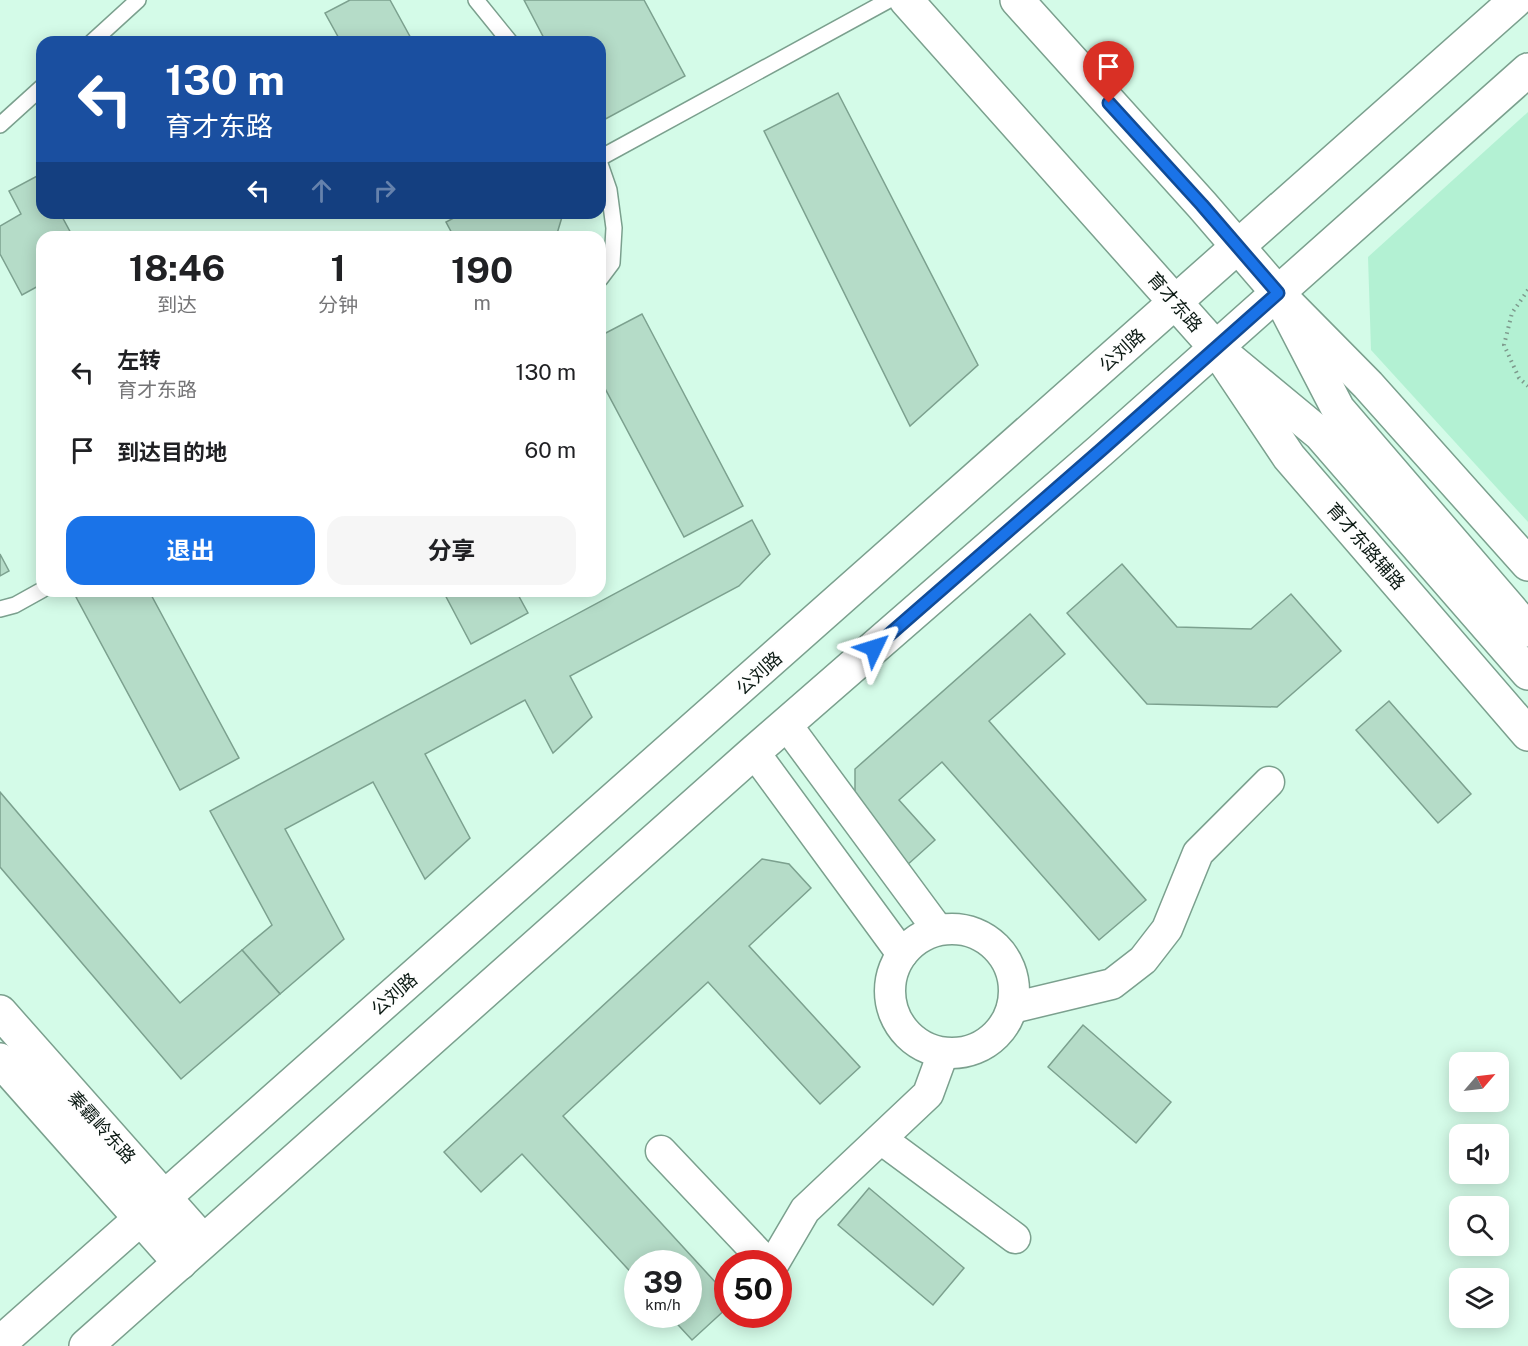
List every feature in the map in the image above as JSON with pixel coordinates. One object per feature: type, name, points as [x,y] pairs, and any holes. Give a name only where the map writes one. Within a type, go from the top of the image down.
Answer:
[{"type":"main road","name":"育才东路","points":[[906,0],[1216,348],[1320,434],[1528,673]]},
{"type":"main road","points":[[1017,0],[1278,293],[1368,385],[1528,564]]},
{"type":"main road","name":"公刘路","points":[[0,1343],[1516,0]]},
{"type":"main road","points":[[86,1346],[754,752],[1101,450],[1528,70]]},
{"type":"main road","points":[[1278,293],[1338,409],[1528,630]]},
{"type":"main road","name":"育才东路辅路","points":[[1216,348],[1289,457],[1528,734]]},
{"type":"main road","name":"秦霸岭东路","points":[[0,1012],[152,1208]]},
{"type":"main road","name":"秦霸岭东路","points":[[0,1060],[152,1208],[192,1252]]},
{"type":"street","points":[[786,724],[938,930]]},
{"type":"street","points":[[754,752],[902,954]]},
{"type":"street","points":[[1012,1008],[1112,984],[1143,960],[1167,929],[1198,853],[1269,782]]},
{"type":"street","points":[[959,929],[980,935],[997,948],[1009,966],[1014,987],[1012,1008],[1005,1024],[993,1038],[978,1048],[961,1053],[943,1053],[922,1046],[906,1033],[894,1015],[889,994],[892,973],[902,954],[924,934],[938,930],[959,929]]},
{"type":"street","points":[[781,1250],[804,1210],[928,1094],[943,1053]]},
{"type":"street","points":[[881,1139],[1016,1238]]},
{"type":"street","points":[[661,1151],[755,1250]]},
{"type":"lane","points":[[99,36],[138,0]]},
{"type":"lane","points":[[476,0],[505,36]]},
{"type":"lane","points":[[606,155],[889,0]]},
{"type":"lane","points":[[0,125],[36,92]]},
{"type":"lane","points":[[606,181],[614,228],[612,263],[606,271]]},
{"type":"lane","points":[[0,609],[15,605],[36,593]]},
{"type":"path","points":[[1528,290],[1512,314],[1504,345],[1519,378],[1528,386]]},
{"type":"green space","points":[[1528,112],[1528,522],[1371,350],[1368,257]]},
{"type":"building","points":[[350,0],[390,0],[410,36],[338,36],[325,13]]},
{"type":"building","points":[[524,0],[644,0],[685,76],[606,119],[606,36],[543,36]]},
{"type":"building","points":[[838,93],[978,365],[910,426],[764,131]]},
{"type":"building","points":[[36,177],[36,219],[63,219],[70,231],[36,231],[36,287],[22,295],[0,254],[0,226],[21,214],[9,191]]},
{"type":"building","points":[[452,219],[561,219],[558,231],[451,231],[446,222]]},
{"type":"building","points":[[642,314],[743,506],[684,537],[606,390],[606,333]]},
{"type":"building","points":[[752,520],[770,554],[739,586],[570,676],[592,717],[553,753],[525,700],[425,754],[470,838],[425,879],[373,782],[285,829],[344,939],[280,994],[242,950],[272,925],[210,811]]},
{"type":"building","points":[[0,554],[9,571],[0,576]]},
{"type":"building","points":[[1122,564],[1177,627],[1251,629],[1291,594],[1341,651],[1277,707],[1147,704],[1067,613]]},
{"type":"building","points":[[76,597],[152,597],[239,758],[180,790]]},
{"type":"building","points":[[446,597],[519,597],[528,613],[471,644]]},
{"type":"building","points":[[1030,614],[1065,654],[989,721],[1146,900],[1099,940],[942,762],[899,800],[935,840],[906,866],[855,808],[855,769]]},
{"type":"building","points":[[1389,701],[1471,794],[1438,823],[1356,730]]},
{"type":"building","points":[[0,792],[180,1003],[242,950],[280,994],[181,1079],[0,867]]},
{"type":"building","points":[[762,859],[789,864],[811,888],[749,946],[860,1067],[820,1104],[708,982],[563,1116],[686,1250],[624,1250],[624,1265],[522,1154],[481,1192],[444,1152]]},
{"type":"building","points":[[1083,1025],[1171,1102],[1136,1143],[1048,1067]]},
{"type":"building","points":[[869,1188],[964,1268],[933,1305],[838,1225]]},
{"type":"building","points":[[702,1268],[714,1281],[714,1320],[692,1340],[681,1328],[702,1328]]},
{"type":"route","points":[[874,648],[1278,293],[1109,103]]}]
